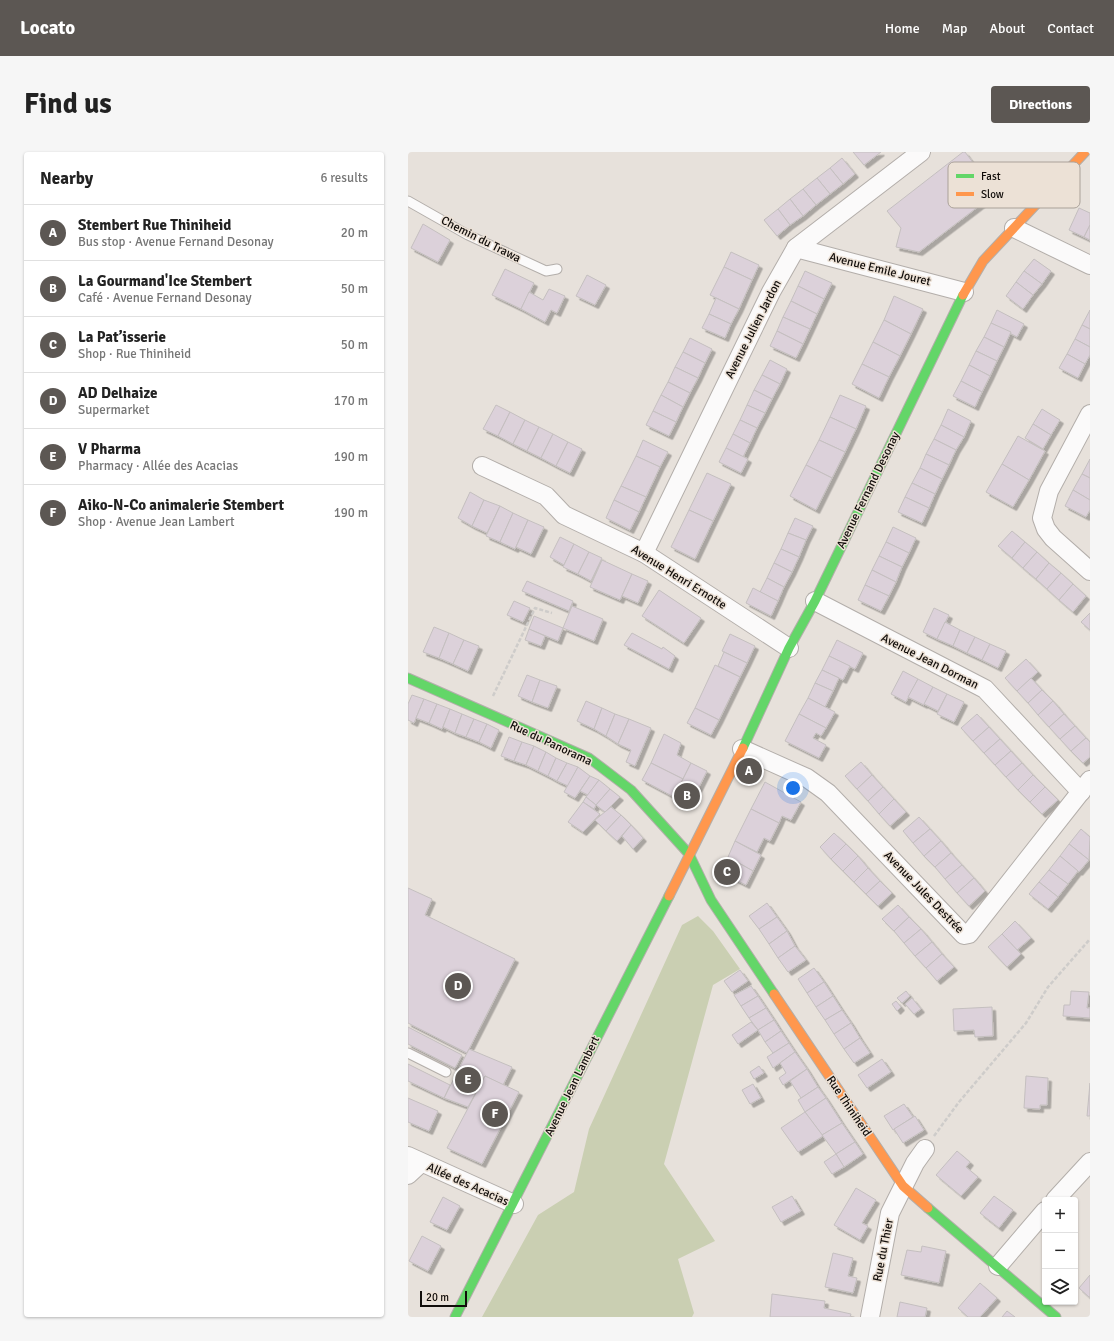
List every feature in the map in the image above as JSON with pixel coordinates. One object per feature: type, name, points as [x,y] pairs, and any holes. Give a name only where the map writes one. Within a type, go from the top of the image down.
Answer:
[{"type":"main road","name":"Avenue Fernand Desonay","points":[[1076,162],[1085,152]]},
{"type":"main road","name":"Avenue Fernand Desonay","points":[[689,854],[742,750],[789,648],[815,601],[964,292],[983,261],[1033,208]]},
{"type":"main road","name":"Rue du Panorama","points":[[408,678],[589,758],[630,790],[689,854]]},
{"type":"main road","name":"Rue Thiniheid","points":[[689,854],[711,900],[903,1186],[1056,1317]]},
{"type":"main road","name":"Avenue Jean Lambert","points":[[455,1317],[514,1204],[689,854]]},
{"type":"street","name":"Avenue Julien Jardon","points":[[644,553],[771,292],[796,248],[921,152]]},
{"type":"street","points":[[1014,228],[1090,265]]},
{"type":"street","name":"Avenue Emile Jouret","points":[[796,248],[964,292]]},
{"type":"street","points":[[1090,414],[1049,491],[1042,518],[1046,529],[1053,538],[1090,571]]},
{"type":"street","name":"Avenue Henri Ernotte","points":[[482,466],[546,496],[564,515],[644,553],[789,648]]},
{"type":"street","name":"Avenue Jean Dorman","points":[[815,601],[985,689],[1085,786]]},
{"type":"street","name":"Avenue Jules Destrée","points":[[742,750],[807,778],[828,793],[964,935],[969,934],[1085,786]]},
{"type":"street","name":"Rue du Thier","points":[[870,1317],[890,1213],[924,1149]]},
{"type":"street","points":[[1058,1197],[1084,1166],[1090,1162]]},
{"type":"street","name":"Allée des Acacias","points":[[412,1165],[514,1204]]},
{"type":"street","points":[[998,1266],[1042,1215]]},
{"type":"lane","name":"Chemin du Trawa","points":[[408,201],[468,235],[546,271],[557,269]]},
{"type":"lane","points":[[408,1053],[446,1072]]},
{"type":"path","points":[[485,712],[535,608],[552,613]]},
{"type":"path","points":[[924,1149],[959,1102],[1026,1023],[1048,987],[1090,939]]},
{"type":"green space","points":[[698,916],[713,931],[740,969],[713,985],[664,1164],[715,1241],[678,1259],[694,1313],[692,1317],[482,1317],[538,1215],[574,1192],[589,1129],[682,925]]},
{"type":"building","points":[[853,152],[881,152],[864,165]]},
{"type":"building","points":[[965,152],[973,162],[950,162]]},
{"type":"building","points":[[842,158],[855,174],[843,184],[830,168]]},
{"type":"building","points":[[948,164],[948,208],[976,208],[919,252],[896,247],[901,228],[887,211]]},
{"type":"building","points":[[830,168],[843,184],[830,194],[817,178]]},
{"type":"building","points":[[817,178],[830,194],[816,205],[803,189]]},
{"type":"building","points":[[803,189],[816,205],[803,216],[790,199]]},
{"type":"building","points":[[790,199],[803,216],[790,225],[778,209]]},
{"type":"building","points":[[1079,208],[1090,213],[1090,225],[1084,237],[1069,230]]},
{"type":"building","points":[[778,209],[790,225],[777,236],[764,220]]},
{"type":"building","points":[[423,224],[450,240],[438,262],[411,248]]},
{"type":"building","points":[[1090,225],[1090,240],[1084,237]]},
{"type":"building","points":[[731,252],[759,265],[752,280],[724,267]]},
{"type":"building","points":[[1034,259],[1051,271],[1042,284],[1024,271]]},
{"type":"building","points":[[724,267],[752,280],[739,309],[710,295]]},
{"type":"building","points":[[505,269],[534,283],[521,309],[492,295]]},
{"type":"building","points":[[805,271],[832,283],[824,299],[798,286]]},
{"type":"building","points":[[1024,271],[1042,284],[1033,295],[1016,282]]},
{"type":"building","points":[[587,275],[606,285],[595,305],[576,296]]},
{"type":"building","points":[[1016,282],[1033,295],[1023,309],[1006,296]]},
{"type":"building","points":[[798,286],[824,299],[817,314],[791,301]]},
{"type":"building","points":[[549,289],[565,296],[557,313],[551,310],[545,322],[521,309],[529,292],[543,300]]},
{"type":"building","points":[[894,296],[923,309],[911,334],[884,320]]},
{"type":"building","points":[[716,298],[739,309],[731,324],[709,314]]},
{"type":"building","points":[[791,301],[817,314],[810,329],[783,317]]},
{"type":"building","points":[[997,310],[1024,324],[1017,337],[991,323]]},
{"type":"building","points":[[1090,310],[1090,329],[1082,325]]},
{"type":"building","points":[[709,314],[731,324],[725,338],[702,328]]},
{"type":"building","points":[[783,317],[810,329],[803,344],[777,331]]},
{"type":"building","points":[[884,320],[911,334],[900,356],[873,342]]},
{"type":"building","points":[[991,323],[1011,332],[1004,347],[984,337]]},
{"type":"building","points":[[1082,325],[1090,329],[1090,347],[1075,339]]},
{"type":"building","points":[[777,331],[803,344],[796,358],[770,346]]},
{"type":"building","points":[[984,337],[1004,347],[997,361],[976,351]]},
{"type":"building","points":[[690,338],[712,349],[705,363],[683,352]]},
{"type":"building","points":[[1075,339],[1090,347],[1090,355],[1085,364],[1067,354]]},
{"type":"building","points":[[873,342],[900,356],[889,377],[862,364]]},
{"type":"building","points":[[976,351],[997,361],[990,376],[969,365]]},
{"type":"building","points":[[683,352],[705,363],[698,378],[675,367]]},
{"type":"building","points":[[1067,354],[1085,364],[1078,378],[1059,368]]},
{"type":"building","points":[[770,360],[787,369],[780,384],[762,375]]},
{"type":"building","points":[[862,364],[889,377],[879,398],[852,384]]},
{"type":"building","points":[[969,365],[990,376],[982,392],[961,381]]},
{"type":"building","points":[[675,367],[698,378],[690,393],[668,382]]},
{"type":"building","points":[[762,375],[780,384],[772,399],[754,390]]},
{"type":"building","points":[[961,381],[982,392],[975,407],[953,396]]},
{"type":"building","points":[[668,382],[690,393],[683,407],[661,395]]},
{"type":"building","points":[[754,390],[772,399],[765,413],[747,405]]},
{"type":"building","points":[[661,395],[683,407],[676,422],[653,411]]},
{"type":"building","points":[[840,395],[866,406],[856,429],[830,417]]},
{"type":"building","points":[[496,405],[510,412],[498,436],[483,429]]},
{"type":"building","points":[[747,405],[765,413],[757,428],[740,420]]},
{"type":"building","points":[[948,409],[971,421],[964,437],[941,425]]},
{"type":"building","points":[[1042,409],[1060,420],[1051,435],[1033,424]]},
{"type":"building","points":[[653,411],[676,422],[669,436],[646,425]]},
{"type":"building","points":[[510,412],[525,420],[513,444],[498,436]]},
{"type":"building","points":[[830,417],[856,429],[845,452],[819,440]]},
{"type":"building","points":[[525,420],[539,427],[527,451],[513,444]]},
{"type":"building","points":[[740,420],[757,428],[750,443],[733,434]]},
{"type":"building","points":[[1033,424],[1051,435],[1043,449],[1025,438]]},
{"type":"building","points":[[941,425],[964,437],[956,450],[934,439]]},
{"type":"building","points":[[539,427],[553,434],[541,458],[527,451]]},
{"type":"building","points":[[553,434],[568,442],[556,466],[541,458]]},
{"type":"building","points":[[733,434],[750,443],[743,457],[726,448]]},
{"type":"building","points":[[1018,436],[1045,451],[1029,480],[1002,464]]},
{"type":"building","points":[[934,439],[956,450],[949,465],[926,454]]},
{"type":"building","points":[[643,440],[668,452],[660,467],[636,456]]},
{"type":"building","points":[[819,440],[845,452],[832,478],[806,465]]},
{"type":"building","points":[[568,442],[582,449],[570,473],[556,466]]},
{"type":"building","points":[[726,448],[748,459],[741,473],[719,462]]},
{"type":"building","points":[[926,454],[949,465],[942,479],[920,468]]},
{"type":"building","points":[[636,456],[660,467],[646,497],[621,486]]},
{"type":"building","points":[[1090,459],[1090,478],[1082,474]]},
{"type":"building","points":[[1002,464],[1029,480],[1013,507],[986,492]]},
{"type":"building","points":[[806,465],[832,478],[816,510],[790,496]]},
{"type":"building","points":[[920,468],[942,479],[935,494],[912,483]]},
{"type":"building","points":[[707,473],[731,484],[713,521],[689,510]]},
{"type":"building","points":[[1082,474],[1090,478],[1090,500],[1073,490]]},
{"type":"building","points":[[912,483],[935,494],[929,508],[905,497]]},
{"type":"building","points":[[621,486],[646,497],[639,512],[614,500]]},
{"type":"building","points":[[1073,490],[1090,500],[1090,510],[1086,517],[1065,506]]},
{"type":"building","points":[[470,492],[484,500],[472,526],[458,518]]},
{"type":"building","points":[[905,497],[929,508],[922,523],[898,512]]},
{"type":"building","points":[[484,500],[500,506],[487,533],[472,526]]},
{"type":"building","points":[[614,500],[639,512],[630,530],[606,518]]},
{"type":"building","points":[[500,506],[513,513],[500,542],[486,536]]},
{"type":"building","points":[[689,510],[713,521],[695,559],[671,547]]},
{"type":"building","points":[[513,513],[528,520],[515,549],[500,542]]},
{"type":"building","points":[[795,518],[813,526],[806,540],[788,533]]},
{"type":"building","points":[[528,520],[544,527],[531,554],[516,547]]},
{"type":"building","points":[[893,527],[916,538],[909,553],[886,542]]},
{"type":"building","points":[[1012,531],[1025,542],[1012,558],[998,546]]},
{"type":"building","points":[[788,533],[806,540],[799,557],[781,549]]},
{"type":"building","points":[[560,537],[574,544],[564,565],[550,557]]},
{"type":"building","points":[[886,542],[909,553],[902,567],[879,556]]},
{"type":"building","points":[[1025,542],[1037,552],[1023,568],[1012,558]]},
{"type":"building","points":[[574,544],[589,552],[578,574],[563,567]]},
{"type":"building","points":[[781,549],[799,557],[792,572],[774,563]]},
{"type":"building","points":[[589,552],[602,558],[591,581],[578,574]]},
{"type":"building","points":[[1037,552],[1049,563],[1036,579],[1023,568]]},
{"type":"building","points":[[879,556],[902,567],[896,582],[872,570]]},
{"type":"building","points":[[602,560],[632,574],[620,600],[590,587]]},
{"type":"building","points":[[774,563],[792,572],[784,587],[767,578]]},
{"type":"building","points":[[1049,563],[1061,573],[1047,589],[1036,579]]},
{"type":"building","points":[[872,570],[896,582],[889,596],[865,585]]},
{"type":"building","points":[[1061,573],[1073,584],[1059,600],[1047,589]]},
{"type":"building","points":[[632,574],[648,581],[638,603],[622,596]]},
{"type":"building","points":[[767,578],[784,587],[778,601],[760,592]]},
{"type":"building","points":[[527,581],[573,601],[569,611],[522,591]]},
{"type":"building","points":[[1073,584],[1086,596],[1073,612],[1059,600]]},
{"type":"building","points":[[865,585],[889,596],[881,611],[858,600]]},
{"type":"building","points":[[753,588],[778,601],[771,616],[746,603]]},
{"type":"building","points":[[659,590],[701,618],[684,643],[642,616]]},
{"type":"building","points":[[514,601],[530,608],[523,622],[507,615]]},
{"type":"building","points":[[572,606],[603,619],[594,641],[563,628]]},
{"type":"building","points":[[934,608],[949,615],[937,639],[923,632]]},
{"type":"building","points":[[1090,613],[1090,630],[1081,622]]},
{"type":"building","points":[[534,616],[563,628],[558,641],[529,629]]},
{"type":"building","points":[[945,622],[960,630],[953,646],[937,639]]},
{"type":"building","points":[[434,627],[449,633],[439,658],[423,652]]},
{"type":"building","points":[[529,629],[545,636],[541,646],[525,640]]},
{"type":"building","points":[[960,630],[975,637],[967,653],[953,646]]},
{"type":"building","points":[[449,633],[464,640],[453,664],[439,658]]},
{"type":"building","points":[[632,633],[662,649],[663,647],[675,656],[669,669],[624,645]]},
{"type":"building","points":[[730,634],[755,646],[747,663],[722,651]]},
{"type":"building","points":[[975,637],[990,644],[982,660],[967,653]]},
{"type":"building","points":[[464,640],[479,646],[468,671],[453,664]]},
{"type":"building","points":[[837,640],[863,653],[855,669],[829,656]]},
{"type":"building","points":[[990,644],[1006,651],[998,668],[982,660]]},
{"type":"building","points":[[724,652],[747,663],[740,677],[718,666]]},
{"type":"building","points":[[829,656],[850,666],[843,680],[822,670]]},
{"type":"building","points":[[1026,659],[1038,672],[1017,691],[1005,678]]},
{"type":"building","points":[[715,665],[740,677],[719,720],[695,708]]},
{"type":"building","points":[[822,670],[839,678],[833,691],[815,683]]},
{"type":"building","points":[[903,671],[918,679],[906,702],[891,694]]},
{"type":"building","points":[[527,675],[540,680],[532,702],[518,696]]},
{"type":"building","points":[[1031,678],[1042,690],[1028,703],[1017,691]]},
{"type":"building","points":[[918,679],[933,687],[924,705],[908,697]]},
{"type":"building","points":[[540,680],[557,686],[548,708],[532,702]]},
{"type":"building","points":[[815,683],[833,691],[825,707],[808,698]]},
{"type":"building","points":[[933,687],[947,694],[938,711],[924,704]]},
{"type":"building","points":[[1042,690],[1053,701],[1038,715],[1028,703]]},
{"type":"building","points":[[947,694],[964,702],[954,722],[937,714]]},
{"type":"building","points":[[412,695],[424,699],[414,723],[408,720],[408,704]]},
{"type":"building","points":[[808,698],[835,712],[826,728],[799,714]]},
{"type":"building","points":[[424,699],[437,704],[429,723],[416,718]]},
{"type":"building","points":[[586,701],[602,708],[594,729],[577,721]]},
{"type":"building","points":[[1053,701],[1064,714],[1049,727],[1038,715]]},
{"type":"building","points":[[437,704],[450,709],[442,729],[429,723]]},
{"type":"building","points":[[602,708],[615,714],[606,736],[594,729]]},
{"type":"building","points":[[695,708],[719,720],[711,735],[687,723]]},
{"type":"building","points":[[450,709],[462,714],[455,733],[443,727]]},
{"type":"building","points":[[462,714],[474,719],[466,737],[455,733]]},
{"type":"building","points":[[615,714],[629,719],[618,744],[606,736]]},
{"type":"building","points":[[799,714],[826,728],[821,736],[816,733],[813,738],[826,745],[819,758],[785,741]]},
{"type":"building","points":[[977,714],[989,727],[973,741],[961,728]]},
{"type":"building","points":[[1064,714],[1075,726],[1060,739],[1049,727]]},
{"type":"building","points":[[474,719],[487,724],[479,742],[466,737]]},
{"type":"building","points":[[629,719],[651,728],[635,766],[626,762],[631,750],[618,744]]},
{"type":"building","points":[[487,724],[499,730],[491,748],[479,742]]},
{"type":"building","points":[[1075,726],[1086,738],[1071,751],[1060,739]]},
{"type":"building","points":[[989,727],[1000,739],[984,753],[973,741]]},
{"type":"building","points":[[664,734],[681,743],[677,755],[691,763],[683,779],[651,763]]},
{"type":"building","points":[[509,737],[522,742],[514,761],[501,756]]},
{"type":"building","points":[[1086,738],[1090,742],[1090,757],[1083,763],[1071,751]]},
{"type":"building","points":[[1000,739],[1011,751],[995,765],[984,753]]},
{"type":"building","points":[[522,742],[534,746],[526,765],[514,761]]},
{"type":"building","points":[[534,746],[546,752],[538,771],[526,765]]},
{"type":"building","points":[[1011,751],[1022,763],[1006,777],[995,765]]},
{"type":"building","points":[[546,752],[556,758],[548,776],[538,771]]},
{"type":"building","points":[[556,758],[567,763],[557,781],[548,776]]},
{"type":"building","points":[[861,762],[872,775],[857,789],[845,776]]},
{"type":"building","points":[[567,763],[578,767],[568,786],[557,781]]},
{"type":"building","points":[[651,763],[683,779],[674,797],[642,780]]},
{"type":"building","points":[[691,763],[707,771],[690,805],[674,797]]},
{"type":"building","points":[[1022,763],[1033,775],[1018,790],[1006,777]]},
{"type":"building","points":[[578,767],[590,776],[575,798],[564,792]]},
{"type":"building","points":[[872,775],[883,787],[868,801],[857,789]]},
{"type":"building","points":[[1033,775],[1045,787],[1030,802],[1018,790]]},
{"type":"building","points":[[590,776],[599,780],[588,795],[580,791]]},
{"type":"building","points":[[599,780],[610,789],[596,805],[586,797]]},
{"type":"building","points":[[765,782],[801,802],[791,820],[782,816],[779,823],[751,809]]},
{"type":"building","points":[[883,787],[894,799],[879,814],[868,801]]},
{"type":"building","points":[[1045,787],[1058,800],[1042,814],[1030,802]]},
{"type":"building","points":[[610,789],[620,797],[605,812],[596,805]]},
{"type":"building","points":[[586,797],[596,805],[594,809],[583,802]]},
{"type":"building","points":[[894,799],[906,812],[890,826],[879,814]]},
{"type":"building","points":[[583,802],[600,814],[583,832],[568,822]]},
{"type":"building","points":[[611,807],[621,815],[606,831],[595,820]]},
{"type":"building","points":[[751,809],[779,823],[770,841],[764,838],[757,852],[735,841]]},
{"type":"building","points":[[621,815],[631,825],[617,841],[606,831]]},
{"type":"building","points":[[919,817],[930,829],[913,843],[903,831]]},
{"type":"building","points":[[631,825],[643,838],[633,849],[622,836]]},
{"type":"building","points":[[930,829],[941,841],[924,856],[913,843]]},
{"type":"building","points":[[1081,829],[1090,837],[1089,860],[1069,844]]},
{"type":"building","points":[[834,833],[846,844],[831,859],[820,847]]},
{"type":"building","points":[[735,841],[761,855],[753,871],[728,857]]},
{"type":"building","points":[[941,841],[951,853],[935,867],[924,856]]},
{"type":"building","points":[[846,844],[858,856],[843,871],[831,859]]},
{"type":"building","points":[[1069,844],[1089,860],[1079,872],[1060,856]]},
{"type":"building","points":[[951,853],[962,865],[945,879],[935,867]]},
{"type":"building","points":[[858,856],[868,868],[854,882],[843,871]]},
{"type":"building","points":[[1060,856],[1078,871],[1068,884],[1049,870]]},
{"type":"building","points":[[728,857],[753,871],[746,885],[720,872]]},
{"type":"building","points":[[962,865],[974,878],[957,893],[945,879]]},
{"type":"building","points":[[868,868],[880,881],[866,894],[854,882]]},
{"type":"building","points":[[1049,870],[1068,884],[1058,897],[1039,882]]},
{"type":"building","points":[[974,878],[985,891],[969,906],[957,893]]},
{"type":"building","points":[[880,881],[892,893],[878,906],[866,894]]},
{"type":"building","points":[[1039,882],[1058,897],[1048,909],[1029,894]]},
{"type":"building","points":[[408,888],[432,899],[425,915],[515,959],[467,1053],[408,1023]]},
{"type":"building","points":[[767,903],[777,917],[759,929],[749,916]]},
{"type":"building","points":[[898,905],[909,917],[894,931],[882,919]]},
{"type":"building","points":[[777,917],[787,931],[769,944],[759,929]]},
{"type":"building","points":[[909,917],[921,929],[904,943],[894,931]]},
{"type":"building","points":[[1015,921],[1031,938],[1017,950],[1002,934]]},
{"type":"building","points":[[921,929],[932,942],[915,956],[904,943]]},
{"type":"building","points":[[787,931],[795,946],[778,958],[769,944]]},
{"type":"building","points":[[1002,934],[1021,954],[1007,967],[988,947]]},
{"type":"building","points":[[932,942],[942,954],[926,968],[915,956]]},
{"type":"building","points":[[795,946],[806,960],[788,972],[778,958]]},
{"type":"building","points":[[942,954],[954,967],[937,981],[926,968]]},
{"type":"building","points":[[814,968],[824,982],[807,993],[798,979]]},
{"type":"building","points":[[740,970],[748,981],[732,992],[724,981]]},
{"type":"building","points":[[824,982],[833,996],[816,1007],[807,993]]},
{"type":"building","points":[[751,986],[758,996],[741,1006],[734,995]]},
{"type":"building","points":[[906,991],[910,996],[902,1003],[897,998]]},
{"type":"building","points":[[1071,991],[1089,992],[1087,1008],[1090,1008],[1090,1018],[1063,1016],[1064,1005],[1070,1005]]},
{"type":"building","points":[[758,996],[766,1008],[749,1018],[741,1006]]},
{"type":"building","points":[[833,996],[842,1010],[825,1020],[816,1007]]},
{"type":"building","points":[[912,998],[921,1009],[914,1014],[905,1004]]},
{"type":"building","points":[[896,1001],[901,1007],[897,1011],[892,1004]]},
{"type":"building","points":[[992,1007],[993,1036],[975,1037],[974,1030],[954,1031],[953,1009]]},
{"type":"building","points":[[766,1008],[774,1020],[758,1030],[749,1018]]},
{"type":"building","points":[[842,1010],[851,1023],[834,1034],[825,1020]]},
{"type":"building","points":[[774,1020],[781,1031],[765,1042],[758,1030]]},
{"type":"building","points":[[751,1022],[758,1030],[738,1044],[732,1035]]},
{"type":"building","points":[[851,1023],[860,1038],[844,1049],[834,1034]]},
{"type":"building","points":[[408,1027],[462,1055],[455,1068],[408,1044]]},
{"type":"building","points":[[781,1031],[789,1043],[773,1053],[765,1042]]},
{"type":"building","points":[[860,1038],[870,1053],[854,1063],[844,1049]]},
{"type":"building","points":[[789,1043],[795,1052],[773,1068],[767,1057]]},
{"type":"building","points":[[469,1049],[512,1067],[503,1085],[485,1076],[468,1107],[444,1098]]},
{"type":"building","points":[[795,1052],[807,1069],[783,1085],[779,1078],[786,1073],[780,1063]]},
{"type":"building","points":[[882,1059],[891,1072],[867,1088],[858,1075]]},
{"type":"building","points":[[408,1064],[450,1085],[444,1098],[408,1081]]},
{"type":"building","points":[[759,1066],[764,1073],[754,1079],[750,1072]]},
{"type":"building","points":[[807,1069],[818,1087],[801,1098],[790,1081]]},
{"type":"building","points":[[485,1076],[519,1092],[482,1164],[447,1148]]},
{"type":"building","points":[[1026,1076],[1048,1078],[1047,1105],[1040,1105],[1040,1109],[1024,1108]]},
{"type":"building","points":[[1090,1083],[1090,1116],[1087,1116]]},
{"type":"building","points":[[753,1084],[761,1098],[750,1104],[742,1090]]},
{"type":"building","points":[[818,1087],[826,1098],[805,1112],[798,1100]]},
{"type":"building","points":[[408,1098],[438,1111],[429,1131],[408,1122]]},
{"type":"building","points":[[826,1098],[842,1123],[822,1135],[805,1112]]},
{"type":"building","points":[[904,1104],[913,1117],[893,1130],[884,1116]]},
{"type":"building","points":[[805,1112],[823,1136],[798,1152],[781,1128]]},
{"type":"building","points":[[915,1116],[924,1130],[903,1143],[894,1129]]},
{"type":"building","points":[[842,1123],[855,1142],[836,1154],[822,1135]]},
{"type":"building","points":[[855,1142],[863,1154],[844,1167],[836,1154]]},
{"type":"building","points":[[957,1151],[970,1162],[966,1167],[978,1177],[961,1196],[936,1175]]},
{"type":"building","points":[[836,1154],[844,1167],[832,1174],[824,1162]]},
{"type":"building","points":[[856,1188],[876,1200],[862,1223],[868,1226],[860,1240],[834,1225]]},
{"type":"building","points":[[792,1196],[801,1211],[781,1222],[772,1207]]},
{"type":"building","points":[[994,1196],[1013,1210],[999,1228],[980,1213]]},
{"type":"building","points":[[443,1197],[460,1206],[447,1230],[430,1222]]},
{"type":"building","points":[[422,1236],[441,1246],[428,1271],[409,1261]]},
{"type":"building","points":[[922,1246],[946,1251],[939,1283],[901,1275],[907,1250],[921,1252]]},
{"type":"building","points":[[833,1253],[853,1258],[848,1276],[857,1278],[853,1293],[825,1287]]},
{"type":"building","points":[[1090,1275],[1090,1297],[1089,1297],[1079,1288]]},
{"type":"building","points":[[980,1283],[997,1298],[980,1317],[968,1317],[958,1308]]},
{"type":"building","points":[[772,1294],[825,1301],[824,1308],[851,1314],[850,1317],[770,1317]]},
{"type":"building","points":[[900,1302],[927,1308],[925,1317],[897,1317]]},
{"type":"building","points":[[1007,1311],[1015,1317],[1002,1317]]},
{"type":"traffic: fast","points":[[743,748],[789,648],[815,601],[963,295]]},
{"type":"traffic: fast","points":[[408,678],[589,758],[631,790],[689,854],[711,900],[774,994]]},
{"type":"traffic: fast","points":[[455,1317],[669,896]]},
{"type":"traffic: fast","points":[[928,1208],[1056,1317]]},
{"type":"traffic: slow","points":[[1076,162],[1085,152]]},
{"type":"traffic: slow","points":[[963,295],[983,261],[1033,208]]},
{"type":"traffic: slow","points":[[669,896],[743,748]]},
{"type":"traffic: slow","points":[[774,994],[903,1186],[928,1208]]},
{"type":"place","name":"Stembert Rue Thiniheid","points":[[749,771]]},
{"type":"place","name":"La Gourmand'Ice Stembert","points":[[687,796]]},
{"type":"place","name":"La Pat’isserie","points":[[727,872]]},
{"type":"place","name":"AD Delhaize","points":[[458,986]]},
{"type":"place","name":"V Pharma","points":[[468,1080]]},
{"type":"place","name":"Aiko-N-Co animalerie Stembert","points":[[495,1114]]}]
